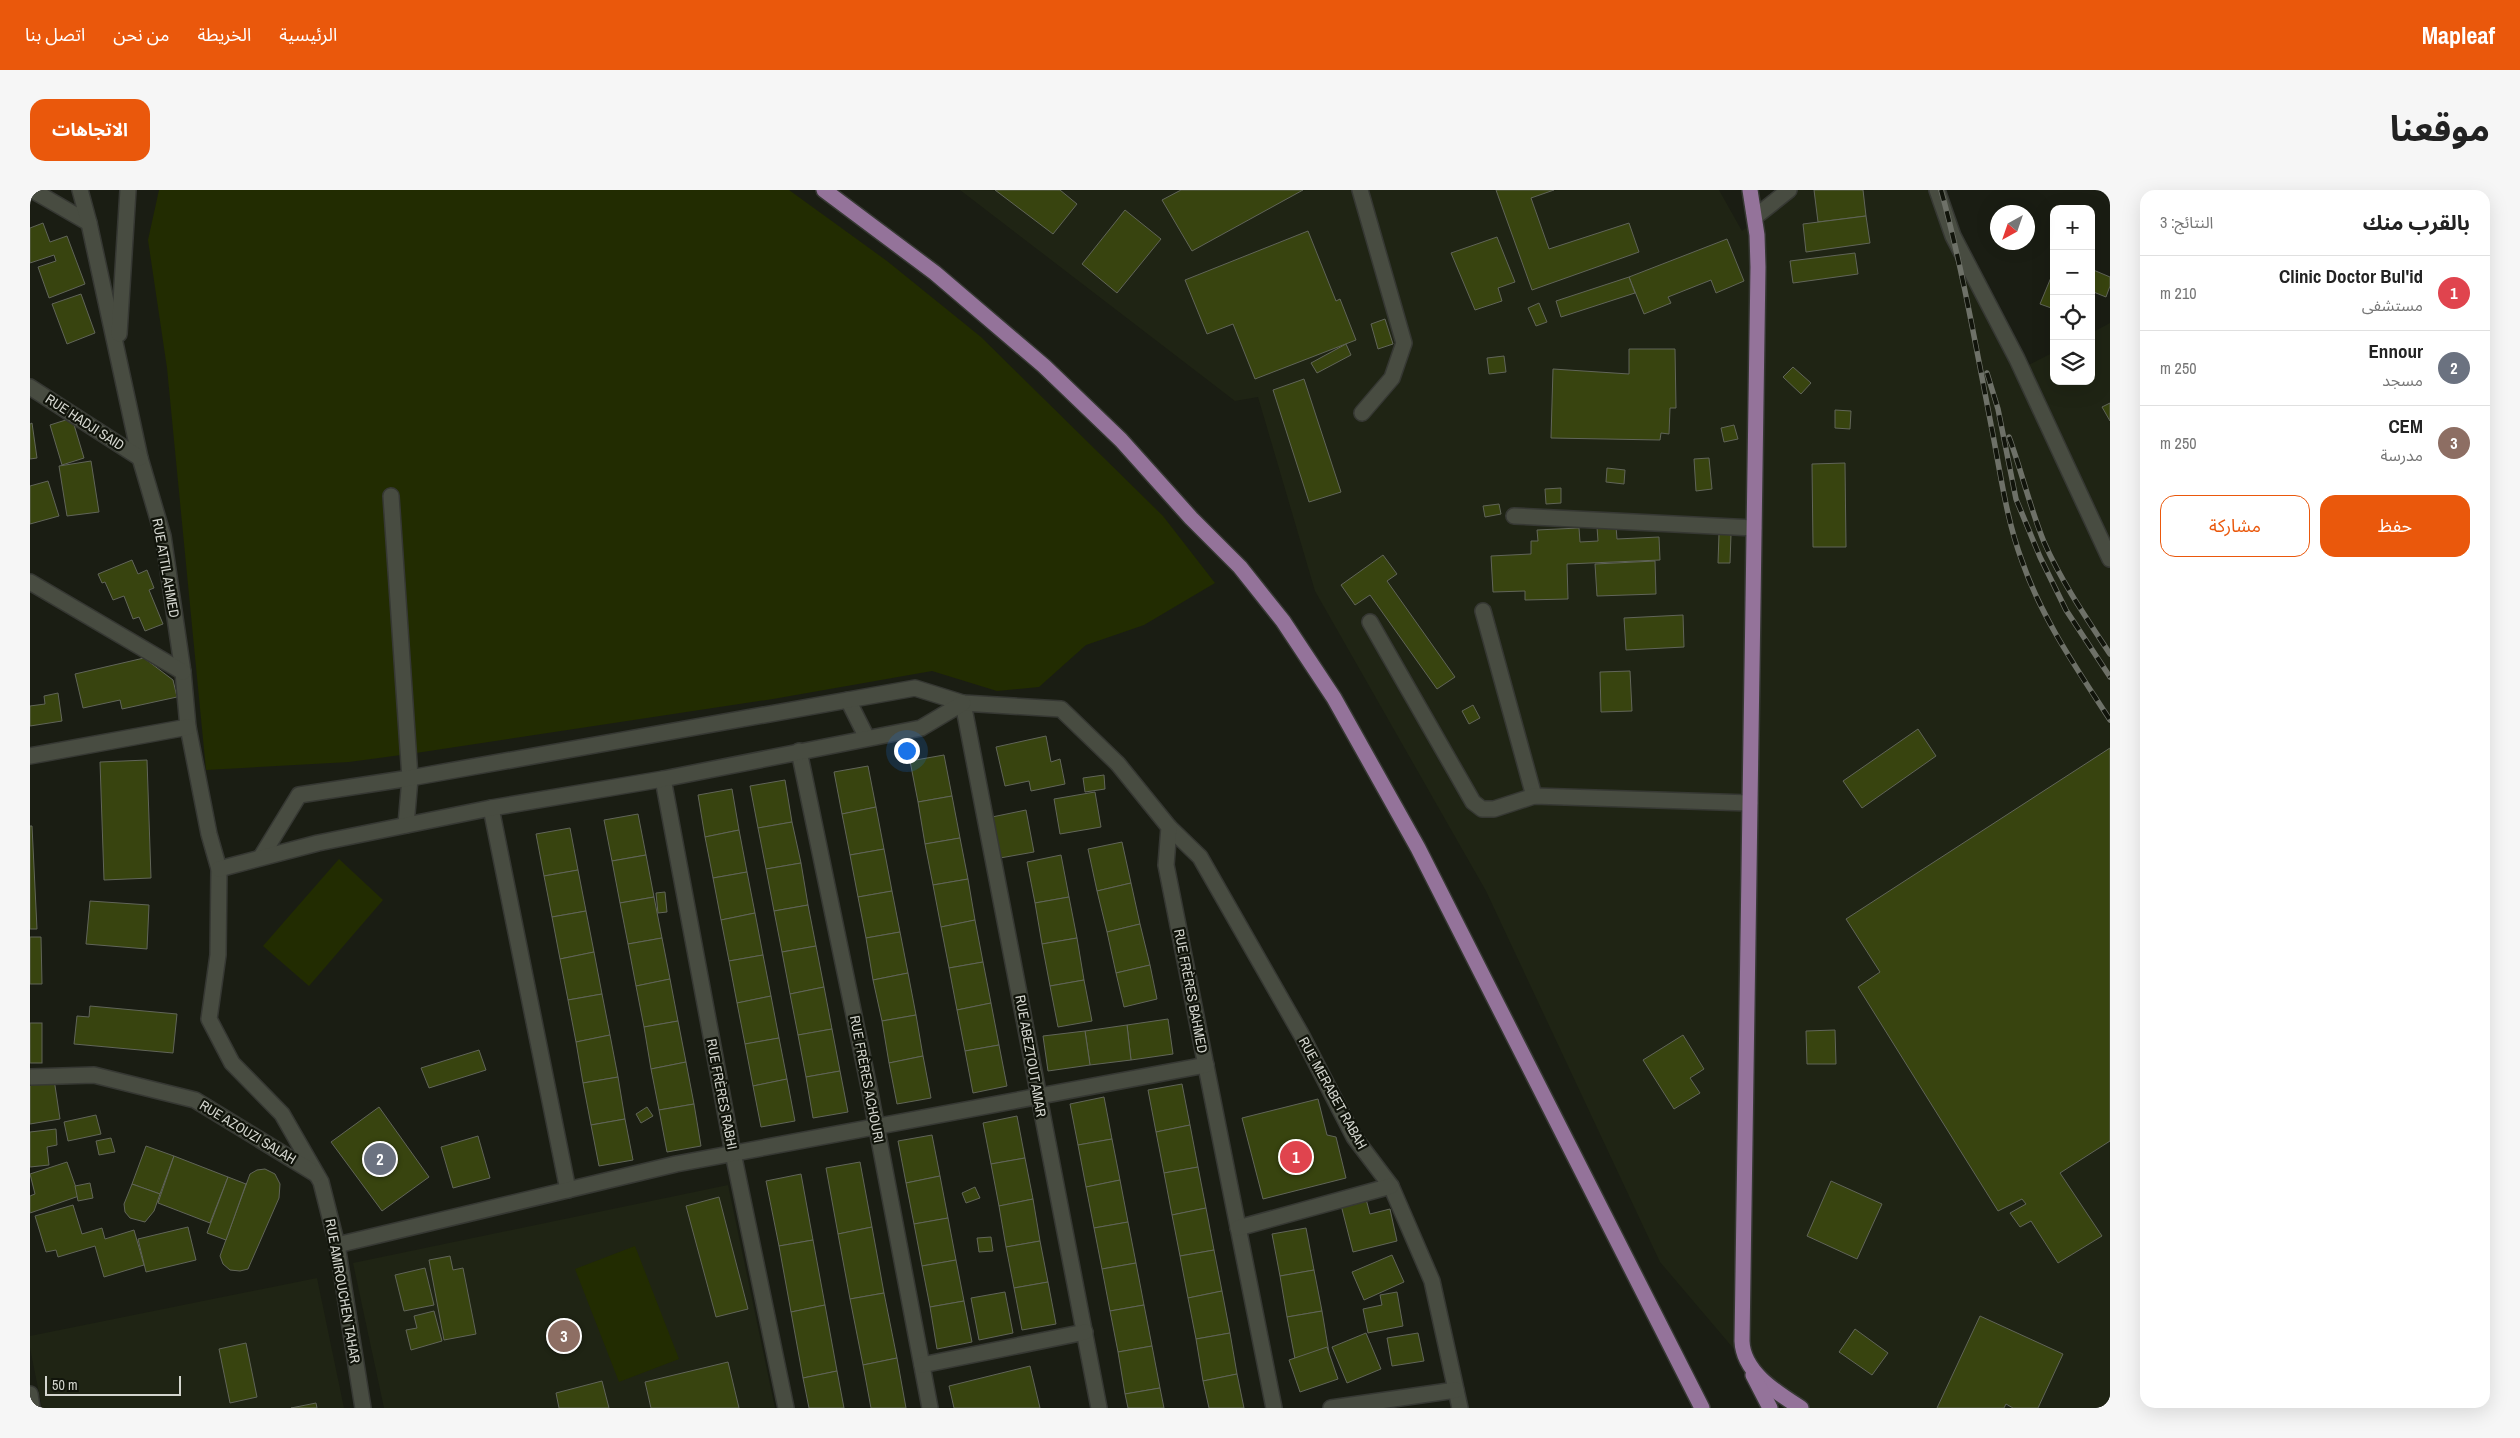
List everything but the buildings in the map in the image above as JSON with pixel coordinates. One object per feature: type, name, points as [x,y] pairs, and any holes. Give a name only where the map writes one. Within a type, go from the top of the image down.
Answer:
[{"type":"main road","points":[[824,190],[935,272],[1044,366],[1121,440],[1191,518],[1240,567],[1283,621],[1334,698],[1418,848],[1702,1408]]},
{"type":"main road","points":[[1750,190],[1755,217],[1758,267],[1742,1354],[1770,1408]]},
{"type":"main road","points":[[1674,1356],[1696,1408]]},
{"type":"main road","points":[[1749,1367],[1784,1397],[1801,1408]]},
{"type":"street","points":[[32,190],[89,223]]},
{"type":"street","name":"RUE ATTIL AHMED","points":[[80,190],[89,223],[140,458],[163,536],[183,672],[188,727],[209,834],[219,868]]},
{"type":"street","name":"RUE ATTIL AHMED","points":[[118,353],[128,190]]},
{"type":"street","points":[[1360,190],[1404,343],[1392,378],[1362,413]]},
{"type":"street","points":[[1755,217],[1789,190]]},
{"type":"street","points":[[1937,190],[1953,236],[2017,359],[2110,559]]},
{"type":"street","name":"RUE HADJI SAID","points":[[30,386],[140,458]]},
{"type":"street","points":[[391,496],[410,778],[406,825]]},
{"type":"street","points":[[1514,516],[1754,528]]},
{"type":"street","points":[[30,582],[183,672]]},
{"type":"street","points":[[1483,611],[1534,796]]},
{"type":"street","points":[[1370,622],[1473,802],[1482,809],[1494,809],[1534,796],[1750,803]]},
{"type":"street","points":[[261,857],[299,795],[410,778],[916,688],[963,703],[1062,709],[1118,764],[1169,828]]},
{"type":"street","points":[[848,700],[867,738]]},
{"type":"street","points":[[219,868],[406,825],[491,808],[663,779],[922,728],[963,703]]},
{"type":"street","name":"RUE ABEZTOUT AMAR","points":[[963,703],[1099,1408]]},
{"type":"street","points":[[30,756],[188,727]]},
{"type":"street","name":"RUE FRÈRES ACHOURI","points":[[799,751],[876,1126],[930,1408]]},
{"type":"street","name":"RUE FRÈRES RABHI","points":[[663,779],[733,1153],[786,1408]]},
{"type":"street","points":[[491,808],[568,1190]]},
{"type":"street","name":"RUE FRÈRES BAHMED","points":[[1169,828],[1166,865],[1274,1408]]},
{"type":"street","name":"RUE MERABET RABAH","points":[[1169,828],[1200,857],[1301,1034],[1354,1136],[1390,1186],[1432,1281],[1460,1408]]},
{"type":"street","name":"RUE AMIROUCHEN TAHAR","points":[[219,868],[218,955],[209,1020],[232,1063],[282,1114],[321,1182],[337,1245],[363,1408]]},
{"type":"street","points":[[337,1245],[676,1164],[1206,1065]]},
{"type":"street","name":"RUE AZOUZI SALAH","points":[[30,1077],[94,1075],[195,1100],[317,1174]]},
{"type":"street","points":[[1238,1228],[1390,1186]]},
{"type":"street","points":[[922,1365],[1084,1332]]},
{"type":"street","points":[[1331,1408],[1456,1390]]},
{"type":"street","points":[[30,1394],[32,1408]]},
{"type":"shaded area","points":[[960,190],[1719,190],[1742,231],[1798,190],[1930,190],[2017,371],[2050,354],[2050,385],[2095,385],[2095,331],[2110,323],[2110,1408],[1784,1408],[1660,1262],[1486,891],[1315,591],[1258,397],[1235,401]]},
{"type":"shaded area","points":[[728,1185],[775,1408],[384,1408],[353,1263]]},
{"type":"shaded area","points":[[317,1278],[344,1408],[42,1408],[30,1348],[30,1336]]},
{"type":"green space","points":[[159,190],[789,190],[887,261],[981,337],[1163,516],[1215,583],[1144,625],[1086,645],[1039,687],[997,691],[932,671],[773,699],[416,753],[349,762],[206,770],[167,368],[148,240]]},
{"type":"green space","points":[[339,859],[383,900],[309,986],[263,946]]},
{"type":"green space","points":[[635,1246],[679,1359],[619,1382],[575,1269]]},
{"type":"railway","points":[[1941,190],[1963,281],[2005,499],[2017,546],[2030,582],[2050,623],[2110,720]]},
{"type":"railway","points":[[1987,373],[1998,409],[2016,499],[2040,557],[2066,610],[2110,677]]},
{"type":"railway","points":[[2009,437],[2044,542],[2058,571],[2110,654]]},
{"type":"place","name":"Clinic Doctor Bul'id","points":[[1296,1157]]},
{"type":"place","name":"Ennour","points":[[380,1159]]},
{"type":"place","name":"CEM","points":[[564,1336]]}]
